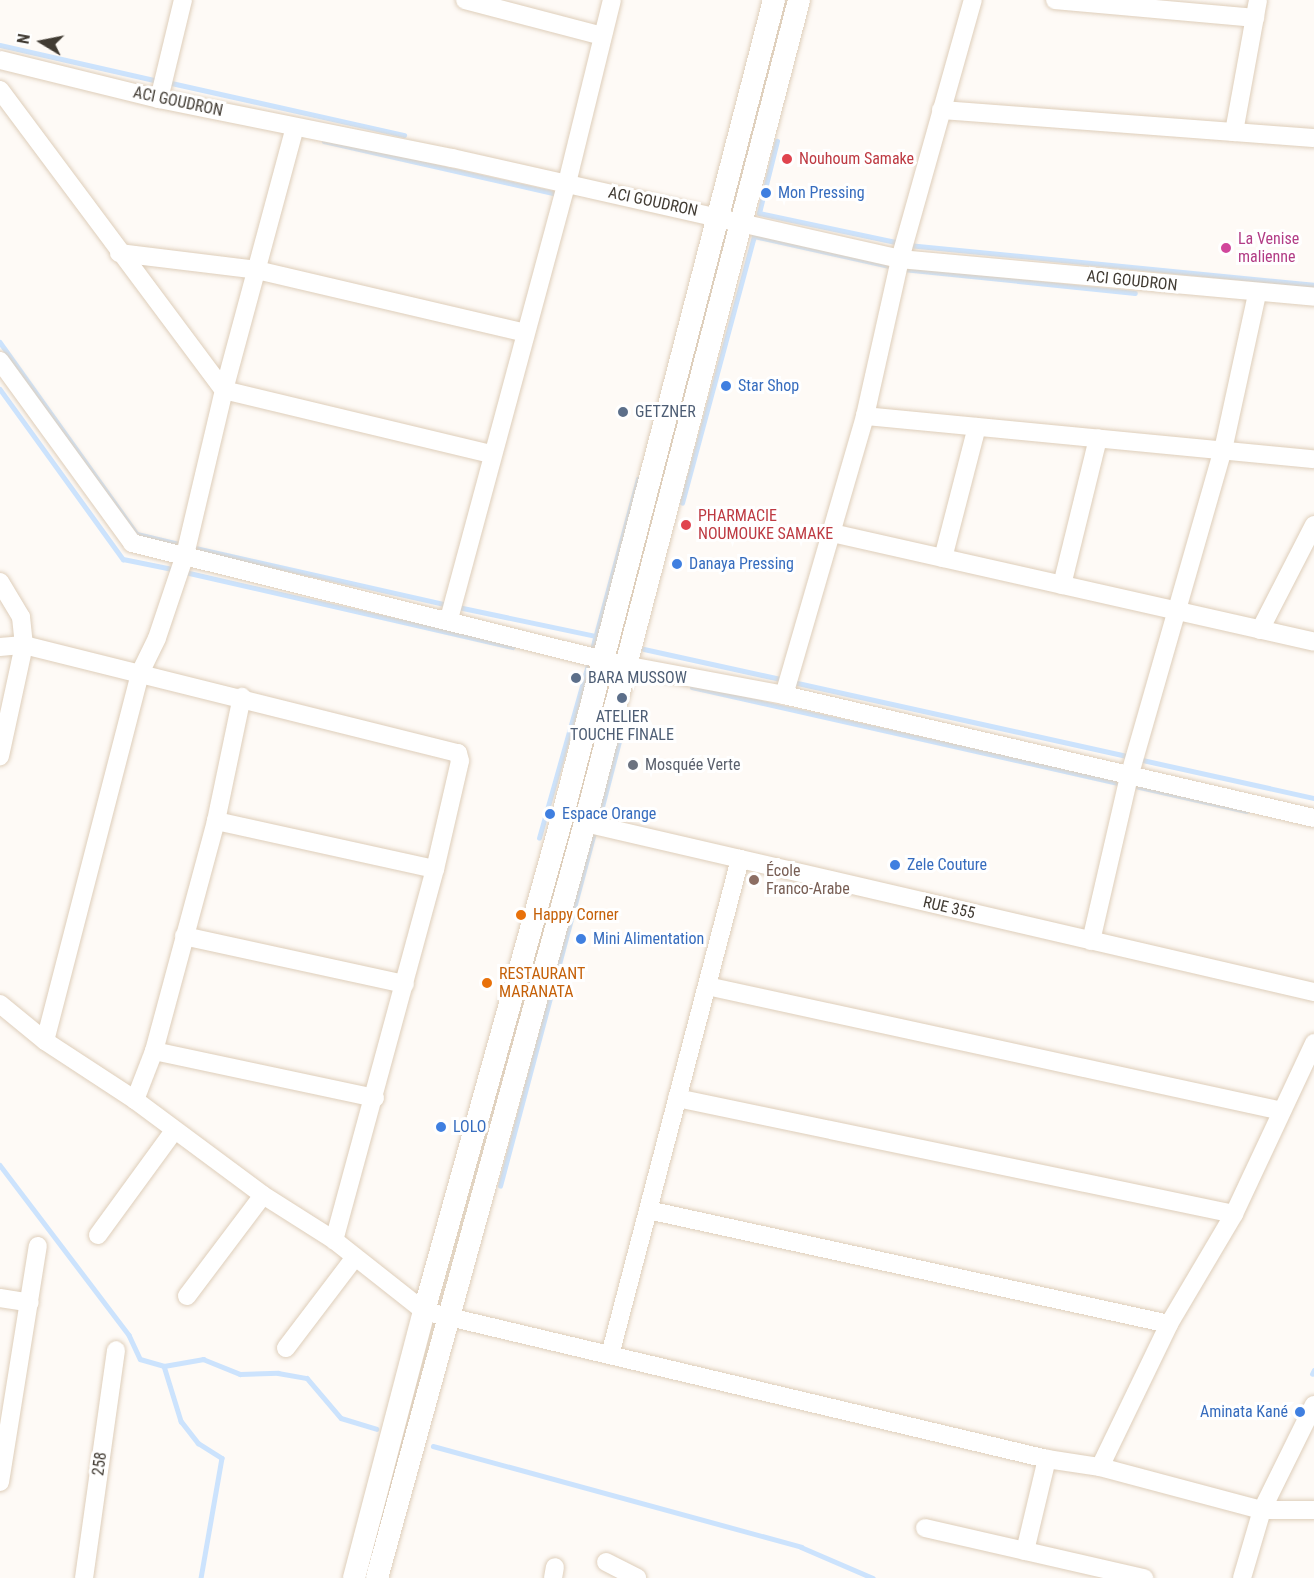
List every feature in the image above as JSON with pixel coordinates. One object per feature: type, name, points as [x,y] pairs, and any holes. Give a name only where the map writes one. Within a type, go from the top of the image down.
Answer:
[{"type":"main road","points":[[354,1578],[424,1311],[562,818],[601,658],[774,0]]},
{"type":"main road","points":[[377,1578],[585,823],[624,665],[799,0]]},
{"type":"street","points":[[159,99],[183,0]]},
{"type":"street","points":[[465,0],[489,3],[602,36]]},
{"type":"street","points":[[449,619],[491,454],[567,183],[612,0]]},
{"type":"street","points":[[784,695],[865,416],[900,259],[973,0]]},
{"type":"street","points":[[1056,0],[1255,18]]},
{"type":"street","points":[[1234,132],[1258,0]]},
{"type":"street","name":"ACI GOUDRON","points":[[0,60],[159,99],[567,183],[900,259],[1257,294],[1314,297]]},
{"type":"street","points":[[0,90],[119,253],[224,390],[491,454]]},
{"type":"street","points":[[941,110],[1314,138]]},
{"type":"street","points":[[45,1041],[140,673],[157,638],[185,555],[224,390],[295,127]]},
{"type":"street","points":[[119,253],[257,270],[525,333]]},
{"type":"street","points":[[1091,941],[1129,777],[1223,450],[1257,294]]},
{"type":"street","points":[[0,361],[122,533],[132,543],[449,619],[624,665],[784,695],[1129,777],[1314,818]]},
{"type":"street","points":[[865,416],[1314,459]]},
{"type":"street","points":[[943,558],[977,427]]},
{"type":"street","points":[[1062,585],[1098,438]]},
{"type":"street","points":[[1260,630],[1314,525]]},
{"type":"street","points":[[832,533],[1314,642]]},
{"type":"street","points":[[0,582],[21,617],[24,645],[0,756]]},
{"type":"street","points":[[0,647],[24,645],[242,697],[458,753],[460,761],[435,869],[375,1098],[334,1240]]},
{"type":"street","points":[[135,1100],[154,1051],[216,821],[242,697]]},
{"type":"street","points":[[216,821],[435,869]]},
{"type":"street","name":"RUE 355","points":[[585,823],[1314,992]]},
{"type":"street","points":[[610,1355],[740,859]]},
{"type":"street","points":[[184,936],[405,984]]},
{"type":"street","points":[[707,986],[1282,1111]]},
{"type":"street","points":[[0,1004],[45,1041],[135,1100],[173,1131],[263,1195],[334,1240],[424,1311],[1047,1459],[1100,1467],[1262,1510],[1314,1510]]},
{"type":"street","points":[[1100,1467],[1169,1324],[1234,1214],[1314,1043]]},
{"type":"street","points":[[154,1051],[375,1098]]},
{"type":"street","points":[[677,1098],[1234,1214]]},
{"type":"street","points":[[98,1235],[173,1131]]},
{"type":"street","points":[[188,1296],[263,1195]]},
{"type":"street","points":[[648,1210],[1169,1324]]},
{"type":"street","points":[[0,1482],[38,1246]]},
{"type":"street","points":[[286,1347],[355,1257]]},
{"type":"street","points":[[0,1298],[30,1303]]},
{"type":"street","name":"258","points":[[84,1578],[116,1350]]},
{"type":"street","points":[[1242,1578],[1262,1510],[1314,1405]]},
{"type":"street","points":[[1025,1551],[1047,1459]]},
{"type":"street","points":[[925,1527],[1144,1578]]},
{"type":"street","points":[[606,1562],[637,1578]]},
{"type":"waterway","points":[[0,45],[158,81]]},
{"type":"waterway","points":[[167,82],[404,135]]},
{"type":"waterway","points":[[324,141],[558,194]]},
{"type":"waterway","points":[[759,213],[777,141]]},
{"type":"waterway","points":[[759,213],[900,243]]},
{"type":"waterway","points":[[754,236],[894,267]]},
{"type":"waterway","points":[[682,503],[754,236]]},
{"type":"waterway","points":[[908,245],[1314,285]]},
{"type":"waterway","points":[[903,269],[1135,293]]},
{"type":"waterway","points":[[0,342],[137,534],[183,545]]},
{"type":"waterway","points":[[0,389],[123,559],[177,570]]},
{"type":"waterway","points":[[591,653],[638,479]]},
{"type":"waterway","points":[[191,547],[449,605]]},
{"type":"waterway","points":[[185,572],[513,647]]},
{"type":"waterway","points":[[458,607],[596,636]]},
{"type":"waterway","points":[[644,649],[785,680]]},
{"type":"waterway","points":[[539,838],[589,661]]},
{"type":"waterway","points":[[793,682],[1130,757]]},
{"type":"waterway","points":[[692,687],[1123,784]]},
{"type":"waterway","points":[[598,822],[627,711]]},
{"type":"waterway","points":[[1138,759],[1314,798]]},
{"type":"waterway","points":[[1131,785],[1246,811]]},
{"type":"waterway","points":[[500,1186],[595,830]]},
{"type":"waterway","points":[[0,1165],[129,1335],[140,1359],[164,1366],[203,1359],[240,1374],[278,1373],[307,1378],[341,1418],[376,1429]]},
{"type":"waterway","points":[[164,1366],[181,1421],[198,1443],[222,1458],[201,1578]]},
{"type":"waterway","points":[[1312,1374],[1314,1370]]},
{"type":"waterway","points":[[433,1446],[801,1547],[873,1578]]},
{"type":"place","name":"Nouhoum Samake","points":[[787,159]]},
{"type":"place","name":"Mon Pressing","points":[[766,193]]},
{"type":"place","name":"La Venise malienne","points":[[1226,248]]},
{"type":"place","name":"Star Shop","points":[[726,386]]},
{"type":"place","name":"GETZNER","points":[[623,412]]},
{"type":"place","name":"PHARMACIE NOUMOUKE SAMAKE","points":[[686,525]]},
{"type":"place","name":"Danaya Pressing","points":[[677,564]]},
{"type":"place","name":"BARA MUSSOW","points":[[576,678]]},
{"type":"place","name":"ATELIER TOUCHE FINALE","points":[[622,698]]},
{"type":"place","name":"Mosquée Verte","points":[[633,765]]},
{"type":"place","name":"Espace Orange","points":[[550,814]]},
{"type":"place","name":"Zele Couture","points":[[895,865]]},
{"type":"place","name":"École Franco-Arabe","points":[[754,880]]},
{"type":"place","name":"Happy Corner","points":[[521,915]]},
{"type":"place","name":"Mini Alimentation","points":[[581,939]]},
{"type":"place","name":"RESTAURANT MARANATA","points":[[487,983]]},
{"type":"place","name":"LOLO","points":[[441,1127]]},
{"type":"place","name":"Aminata Kané","points":[[1300,1412]]}]
